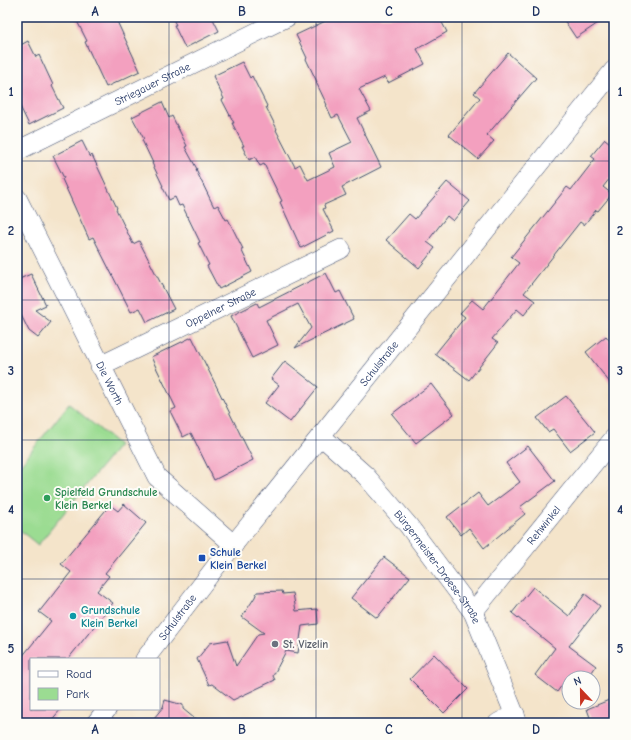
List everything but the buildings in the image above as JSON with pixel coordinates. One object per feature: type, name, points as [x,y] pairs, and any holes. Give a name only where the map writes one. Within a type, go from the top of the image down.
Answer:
[{"type":"street","name":"Striegauer Straße","points":[[17,151],[287,17]]},
{"type":"street","name":"Schulstraße","points":[[146,658],[234,545],[614,70]]},
{"type":"street","name":"Die Worth","points":[[17,198],[157,477],[234,545]]},
{"type":"street","name":"Oppelner Straße","points":[[100,366],[341,249]]},
{"type":"street","name":"Bürgermeister-Droese-Straße","points":[[321,436],[366,475],[408,525],[473,612],[516,719]]},
{"type":"street","name":"Rehwinkel","points":[[473,612],[614,438]]},
{"type":"street","points":[[96,723],[106,710]]},
{"type":"street","points":[[498,723],[516,719]]},
{"type":"green space","name":"Spielfeld Grundschule Klein Berkel","points":[[69,404],[119,445],[38,545],[17,528],[17,469]]},
{"type":"place","name":"Spielfeld Grundschule Klein Berkel","points":[[47,498]]},
{"type":"place","name":"Schule Klein Berkel","points":[[202,558]]},
{"type":"place","name":"Grundschule Klein Berkel","points":[[73,616]]},
{"type":"place","name":"St. Vizelin","points":[[275,644]]}]
